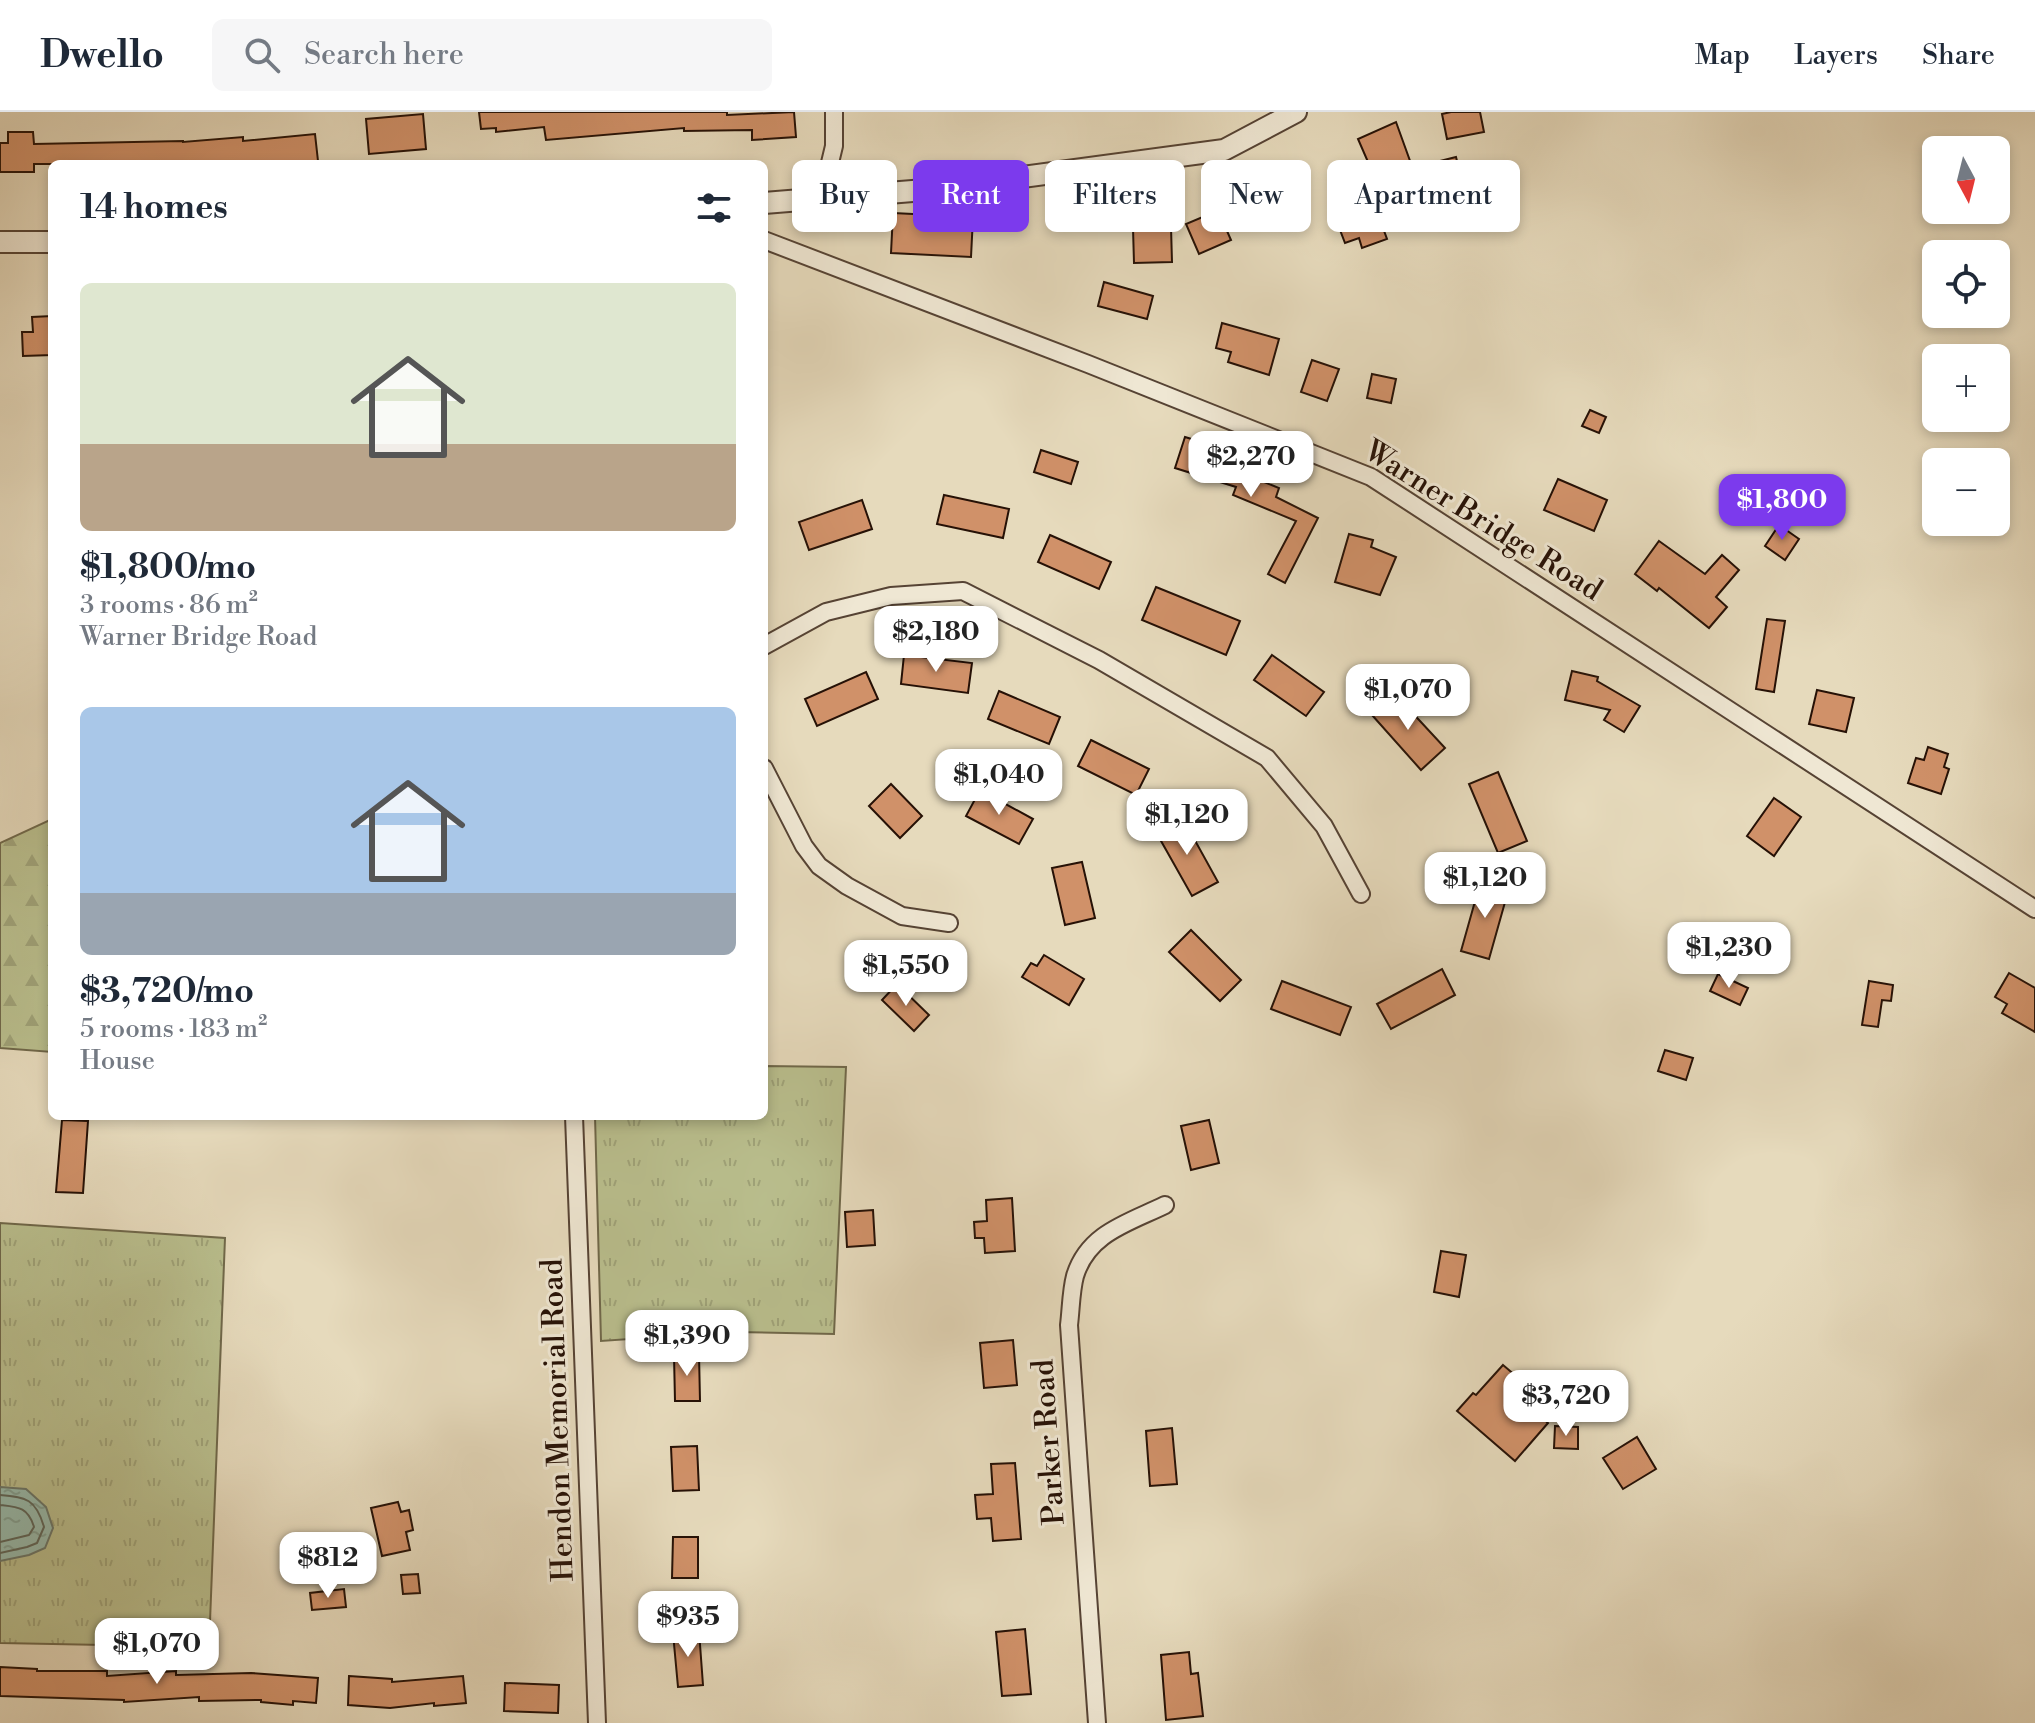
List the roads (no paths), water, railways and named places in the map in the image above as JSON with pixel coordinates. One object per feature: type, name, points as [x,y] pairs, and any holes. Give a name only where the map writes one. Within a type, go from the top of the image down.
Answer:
[{"type":"street","points":[[831,160],[834,112]]},
{"type":"street","points":[[897,192],[1224,150],[1296,112]]},
{"type":"street","points":[[768,203],[792,201]]},
{"type":"street","points":[[0,242],[48,242]]},
{"type":"street","name":"Warner Bridge Road","points":[[768,242],[1371,477],[2035,909]]},
{"type":"street","points":[[768,644],[826,612],[891,596],[963,591],[1099,660],[1267,758],[1324,826],[1361,894]]},
{"type":"street","points":[[768,776],[804,846],[819,866],[847,886],[902,916],[949,923]]},
{"type":"street","name":"Hendon Memorial Road","points":[[574,1120],[597,1723]]},
{"type":"street","name":"Parker Road","points":[[1097,1723],[1069,1325],[1075,1277],[1086,1250],[1107,1233],[1165,1205]]},
{"type":"water","points":[[0,1487],[26,1489],[46,1507],[53,1528],[45,1548],[0,1561]]}]
